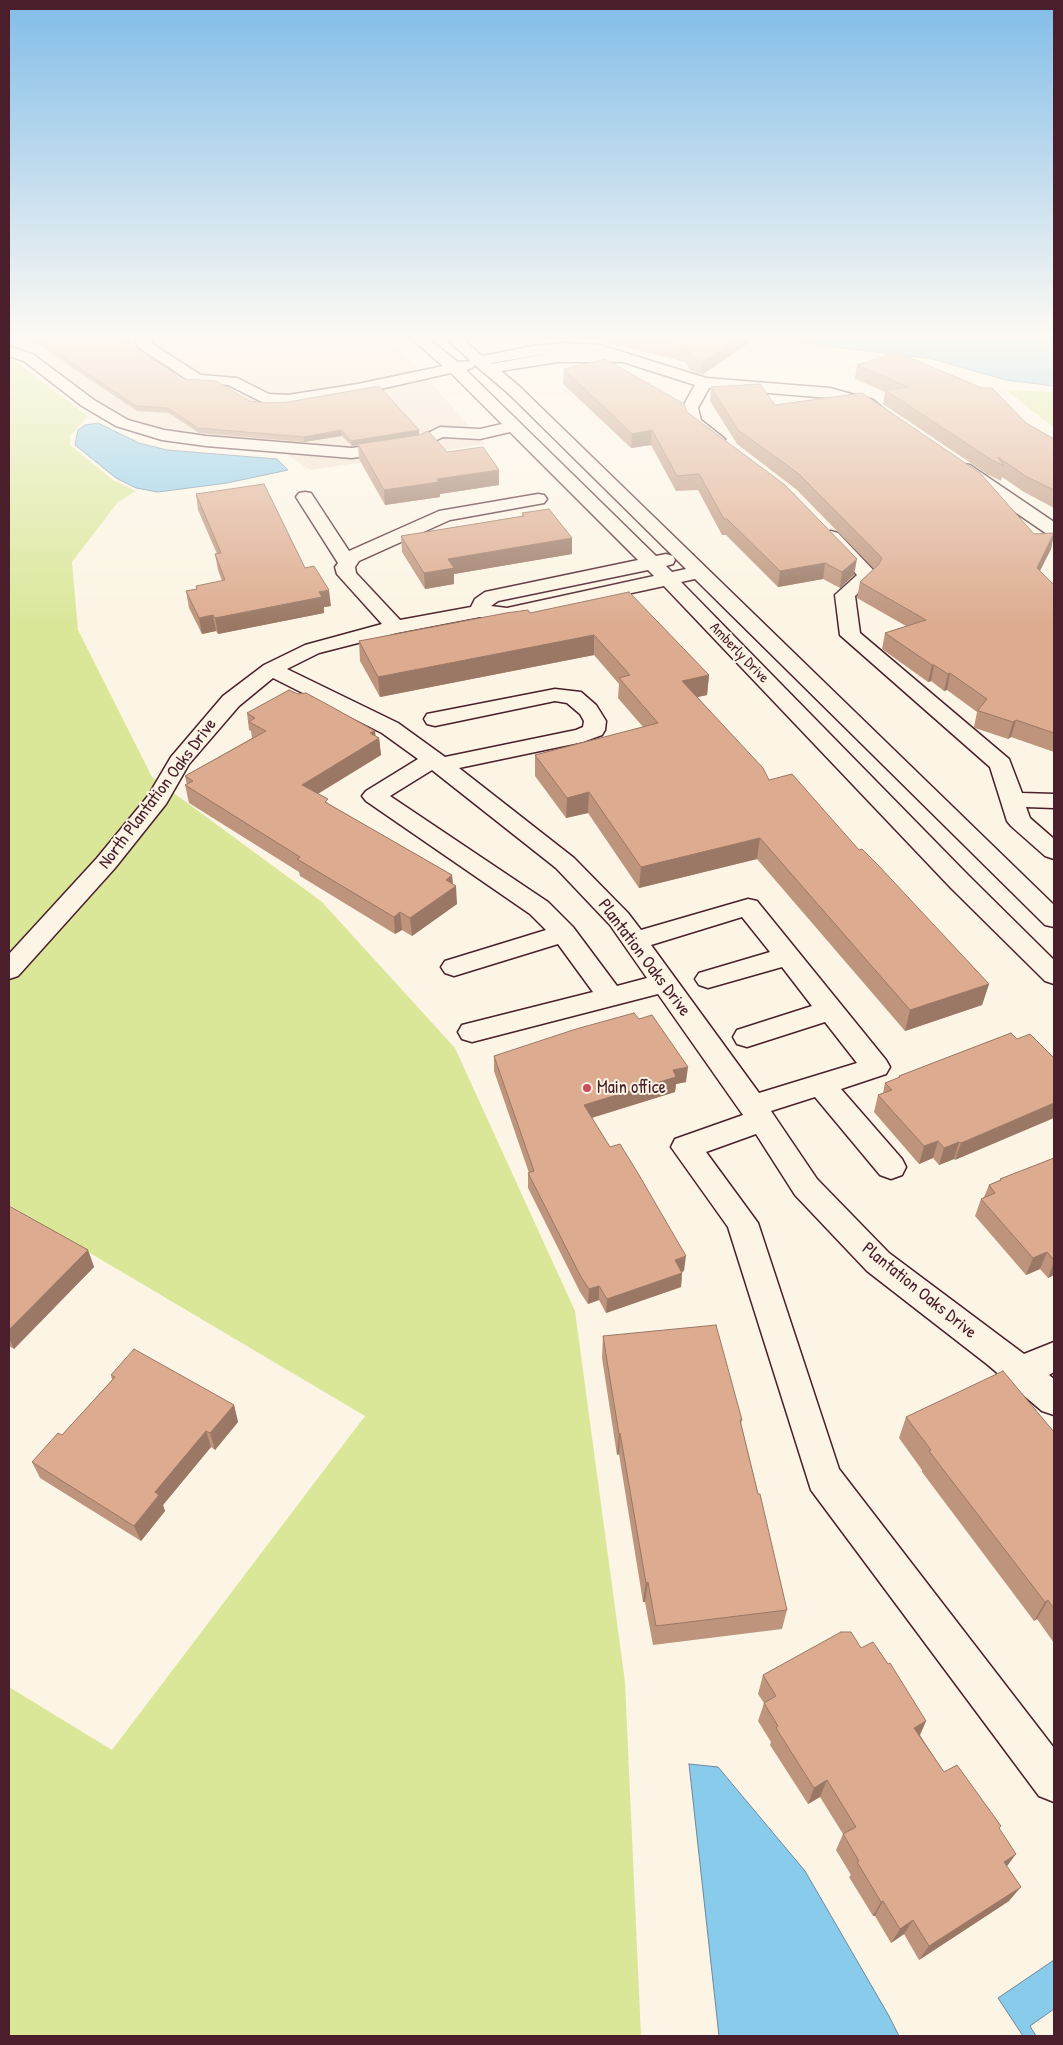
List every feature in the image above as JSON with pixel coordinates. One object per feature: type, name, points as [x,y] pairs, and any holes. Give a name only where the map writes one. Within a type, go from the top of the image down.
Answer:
[{"type":"street","points":[[153,432],[215,442],[352,453],[420,443],[439,432]]},
{"type":"street","points":[[449,432],[480,434],[487,432]]},
{"type":"street","name":"Amberly Drive","points":[[520,432],[668,579],[960,882],[1054,975]]},
{"type":"street","name":"Amberly Drive","points":[[557,432],[1054,919]]},
{"type":"street","points":[[708,432],[734,451]]},
{"type":"street","points":[[948,458],[1054,530]]},
{"type":"street","points":[[305,497],[347,562]]},
{"type":"street","points":[[395,627],[347,574],[345,568],[352,556],[445,515],[538,499]]},
{"type":"street","points":[[816,522],[868,576],[845,595],[850,635],[1001,764],[1019,821],[1054,851]]},
{"type":"street","points":[[480,611],[482,603],[492,596],[684,556]]},
{"type":"street","points":[[271,669],[312,649],[395,627],[480,611],[507,614],[699,572]]},
{"type":"street","name":"Plantation Oaks Drive","points":[[271,669],[390,728],[437,762],[565,863],[619,919],[757,1113],[806,1188],[878,1262],[1021,1372],[1054,1400]]},
{"type":"street","name":"North Plantation Oaks Drive","points":[[9,970],[106,863],[158,799],[180,762],[204,732],[231,701],[271,669]]},
{"type":"street","points":[[435,719],[556,695],[573,697],[588,710],[595,721],[594,730],[583,735],[437,762],[374,796],[539,908],[564,933],[610,996]]},
{"type":"street","points":[[1013,800],[1054,801]]},
{"type":"street","points":[[635,941],[748,907],[876,1066],[821,1084],[686,1147],[742,1223],[824,1478],[1054,1781]]},
{"type":"street","points":[[454,967],[564,933]]},
{"type":"street","points":[[708,979],[788,956]]},
{"type":"street","points":[[472,1032],[664,982]]},
{"type":"street","points":[[747,1037],[831,1010]]},
{"type":"street","points":[[821,1084],[891,1167]]},
{"type":"street","points":[[1021,1372],[1054,1356]]},
{"type":"shaded area","points":[[135,432],[475,432],[485,444],[310,470],[284,452],[194,444],[144,436]]},
{"type":"green space","points":[[9,432],[73,432],[70,436],[70,445],[113,480],[136,491],[118,502],[72,562],[78,630],[152,777],[322,902],[455,1048],[575,1311],[625,1682],[641,2036],[9,2036],[9,1687],[112,1750],[365,1416],[9,1205]]},
{"type":"water","points":[[78,432],[117,432],[139,443],[167,450],[277,459],[288,470],[227,483],[158,492],[136,488],[116,478],[75,445]]},
{"type":"water","points":[[689,1764],[718,1767],[805,1871],[899,2036],[719,2036]]},
{"type":"water","points":[[1054,1960],[1054,2009],[1030,2026],[1036,2036],[1023,2036],[998,1998]]},
{"type":"building","points":[[250,432],[328,432],[304,437]]},
{"type":"building","points":[[343,432],[404,432],[351,441]]},
{"type":"building","points":[[429,432],[447,452],[483,447],[499,470],[437,479],[439,482],[384,490],[358,444]]},
{"type":"building","points":[[653,432],[714,432],[785,485],[857,559],[842,572],[825,563],[780,571],[727,519],[724,519],[699,474],[677,476]]},
{"type":"building","points":[[741,432],[920,432],[980,473],[1034,534],[1054,533],[1037,568],[1054,585],[1054,733],[1016,720],[1013,722],[979,711],[987,699],[950,673],[948,674],[932,665],[885,633],[926,620],[860,582],[879,564],[882,558],[799,474]]},
{"type":"building","points":[[950,432],[1043,432],[1054,439],[1054,490],[1027,477],[998,457],[1004,466]]},
{"type":"building","points":[[264,484],[305,568],[314,566],[329,590],[319,592],[322,597],[215,618],[213,615],[199,618],[186,591],[197,589],[196,586],[225,580],[215,554],[221,553],[196,494]]},
{"type":"building","points":[[549,509],[572,538],[448,559],[454,568],[424,573],[401,536],[524,516],[522,513]]},
{"type":"building","points":[[629,592],[709,675],[682,681],[763,768],[769,780],[792,774],[859,850],[862,849],[878,865],[989,984],[910,1010],[760,838],[641,867],[589,792],[567,798],[535,755],[658,723],[619,678],[630,675],[594,635],[378,677],[359,641],[506,613],[528,610],[530,613]]},
{"type":"building","points":[[289,690],[298,694],[306,693],[375,731],[370,733],[379,738],[302,785],[328,799],[325,802],[452,875],[446,880],[456,886],[410,918],[400,912],[394,917],[297,859],[300,857],[185,785],[193,781],[185,776],[266,731],[249,722],[255,718],[247,713]]},
{"type":"building","points":[[634,1013],[639,1019],[652,1015],[688,1067],[673,1070],[676,1077],[584,1105],[610,1147],[620,1144],[686,1256],[675,1260],[682,1273],[607,1299],[599,1286],[589,1289],[581,1277],[528,1173],[534,1171],[494,1056],[576,1029]]},
{"type":"building","points":[[1011,1033],[1017,1039],[1030,1034],[1054,1058],[1054,1103],[961,1143],[959,1142],[944,1148],[938,1141],[924,1146],[878,1095],[892,1090],[885,1083],[899,1076]]},
{"type":"building","points":[[1054,1158],[1054,1260],[1047,1252],[1033,1258],[981,1199],[995,1193],[989,1185]]},
{"type":"building","points":[[9,1206],[88,1250],[9,1330]]},
{"type":"building","points":[[716,1325],[742,1420],[740,1420],[758,1494],[760,1494],[787,1610],[656,1626],[648,1582],[646,1583],[603,1336]]},
{"type":"building","points":[[134,1349],[234,1405],[210,1433],[206,1431],[155,1492],[159,1495],[134,1526],[32,1462],[58,1433],[62,1435],[115,1377],[111,1375]]},
{"type":"building","points":[[1003,1371],[1054,1432],[1054,1609],[1048,1600],[1045,1602],[929,1451],[931,1450],[906,1417]]},
{"type":"building","points":[[841,1632],[851,1632],[861,1648],[873,1642],[888,1664],[890,1663],[926,1721],[914,1728],[944,1772],[957,1765],[1001,1826],[999,1828],[1016,1854],[1004,1862],[1021,1887],[929,1946],[913,1920],[900,1929],[883,1901],[881,1902],[843,1834],[856,1827],[827,1780],[814,1788],[776,1728],[778,1726],[764,1703],[776,1696],[763,1675]]},
{"type":"place","name":"Main office","points":[[587,1088]]}]
